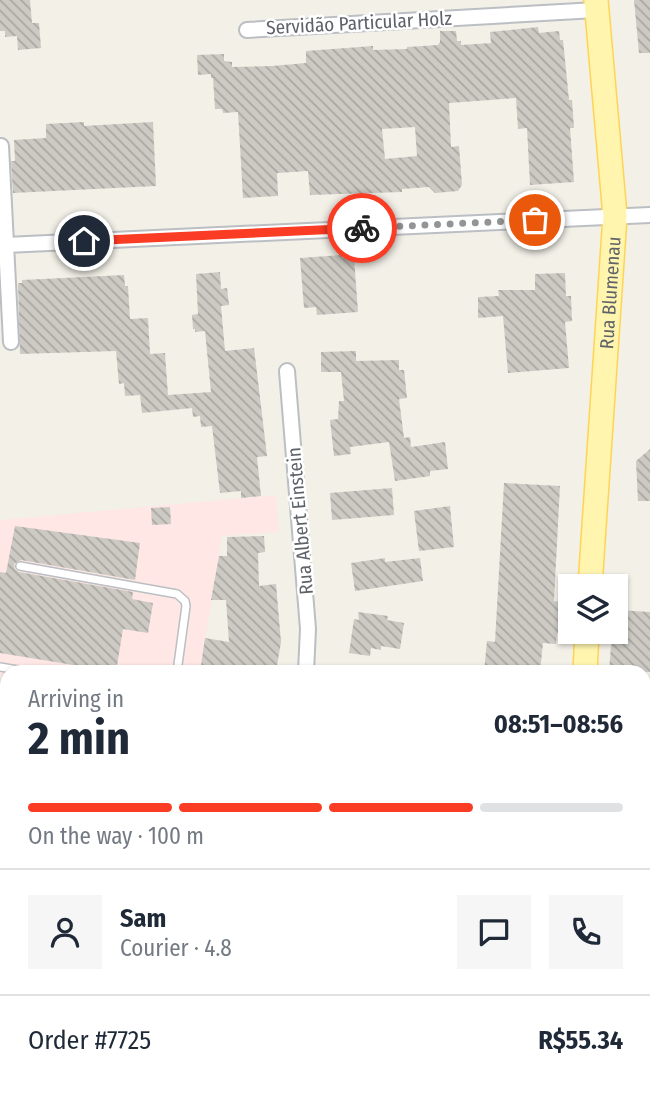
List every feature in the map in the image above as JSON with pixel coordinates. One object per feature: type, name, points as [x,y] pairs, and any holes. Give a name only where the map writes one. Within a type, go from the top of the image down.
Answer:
[{"type":"main road","name":"Rua Blumenau","points":[[591,574],[615,216],[596,5]]},
{"type":"main road","points":[[585,665],[586,644]]},
{"type":"street","name":"Servidão Particular Holz","points":[[247,30],[596,5]]},
{"type":"street","points":[[1,146],[11,342]]},
{"type":"street","points":[[6,245],[650,215]]},
{"type":"street","name":"Rua Albert Einstein","points":[[287,371],[308,629],[306,665]]},
{"type":"lane","points":[[20,566],[177,594],[185,601],[186,606],[178,665]]},
{"type":"shaded area","points":[[276,495],[279,532],[222,536],[201,665],[0,665],[0,520]]},
{"type":"building","points":[[0,0],[30,0],[32,23],[39,23],[41,48],[18,50],[17,36],[5,37],[5,31],[0,31]]},
{"type":"building","points":[[634,0],[650,0],[650,53],[639,53]]},
{"type":"building","points":[[538,27],[539,33],[559,31],[560,40],[563,40],[569,100],[572,100],[574,128],[570,128],[574,182],[530,185],[527,128],[518,129],[516,98],[449,103],[451,147],[459,146],[462,185],[458,191],[435,193],[429,187],[402,189],[402,192],[310,195],[308,171],[277,173],[278,196],[243,198],[238,112],[223,113],[222,109],[215,109],[213,78],[211,74],[198,75],[197,55],[224,54],[224,61],[232,62],[232,67],[272,66],[306,63],[306,51],[373,46],[373,50],[407,49],[438,45],[440,31],[456,31],[457,41],[461,41],[461,45],[491,43],[490,32]],"holes":[[[415,127],[417,156],[385,159],[382,129]]]},
{"type":"building","points":[[84,122],[84,126],[153,122],[156,186],[13,193],[11,161],[15,161],[14,140],[46,138],[46,124]]},
{"type":"building","points":[[342,255],[342,258],[354,257],[358,312],[317,315],[316,307],[304,308],[300,258]]},
{"type":"building","points":[[220,272],[221,289],[227,288],[229,305],[221,306],[225,351],[254,348],[267,456],[257,457],[261,496],[241,498],[241,491],[220,493],[212,426],[201,427],[200,416],[193,417],[192,408],[142,413],[140,395],[125,396],[124,383],[119,384],[116,351],[20,354],[18,283],[22,283],[22,280],[124,275],[125,286],[128,286],[130,319],[148,318],[150,354],[165,353],[168,395],[211,392],[205,331],[195,332],[192,315],[198,314],[196,274]]},
{"type":"building","points":[[565,273],[566,296],[571,296],[572,321],[565,322],[569,368],[508,373],[503,316],[478,318],[478,297],[499,296],[498,290],[535,290],[535,274]]},
{"type":"building","points":[[356,351],[356,361],[399,360],[399,370],[404,370],[407,398],[399,399],[404,438],[410,437],[411,447],[445,442],[448,469],[430,471],[430,476],[395,481],[389,442],[350,447],[351,454],[334,456],[330,420],[338,419],[339,401],[344,401],[341,372],[321,372],[321,352]]},
{"type":"building","points":[[650,449],[650,501],[638,501],[636,461]]},
{"type":"building","points":[[504,483],[560,486],[554,601],[558,602],[556,644],[543,643],[541,665],[485,665],[487,641],[495,642]]},
{"type":"building","points":[[392,488],[394,515],[332,520],[330,493]]},
{"type":"building","points":[[450,506],[454,547],[419,551],[414,511]]},
{"type":"building","points":[[170,507],[171,524],[152,525],[151,508]]},
{"type":"building","points":[[15,526],[140,543],[135,580],[21,560],[14,564],[19,572],[133,592],[132,599],[153,603],[148,633],[123,629],[117,665],[73,665],[0,653],[0,572],[6,573]]},
{"type":"building","points":[[264,536],[265,552],[258,553],[259,586],[276,584],[281,642],[277,665],[201,665],[205,638],[229,642],[226,600],[211,600],[219,556],[227,556],[227,537]]},
{"type":"building","points":[[385,558],[385,562],[420,558],[423,581],[355,591],[351,563]]},
{"type":"building","points":[[628,611],[650,612],[650,665],[610,665],[611,644],[628,644]]},
{"type":"building","points":[[358,612],[388,616],[387,620],[404,623],[400,649],[381,646],[381,650],[371,648],[370,656],[349,653],[354,619],[359,620]]},
{"type":"way so far","points":[[362,228],[535,220]]},
{"type":"route","points":[[84,241],[362,228]]}]
